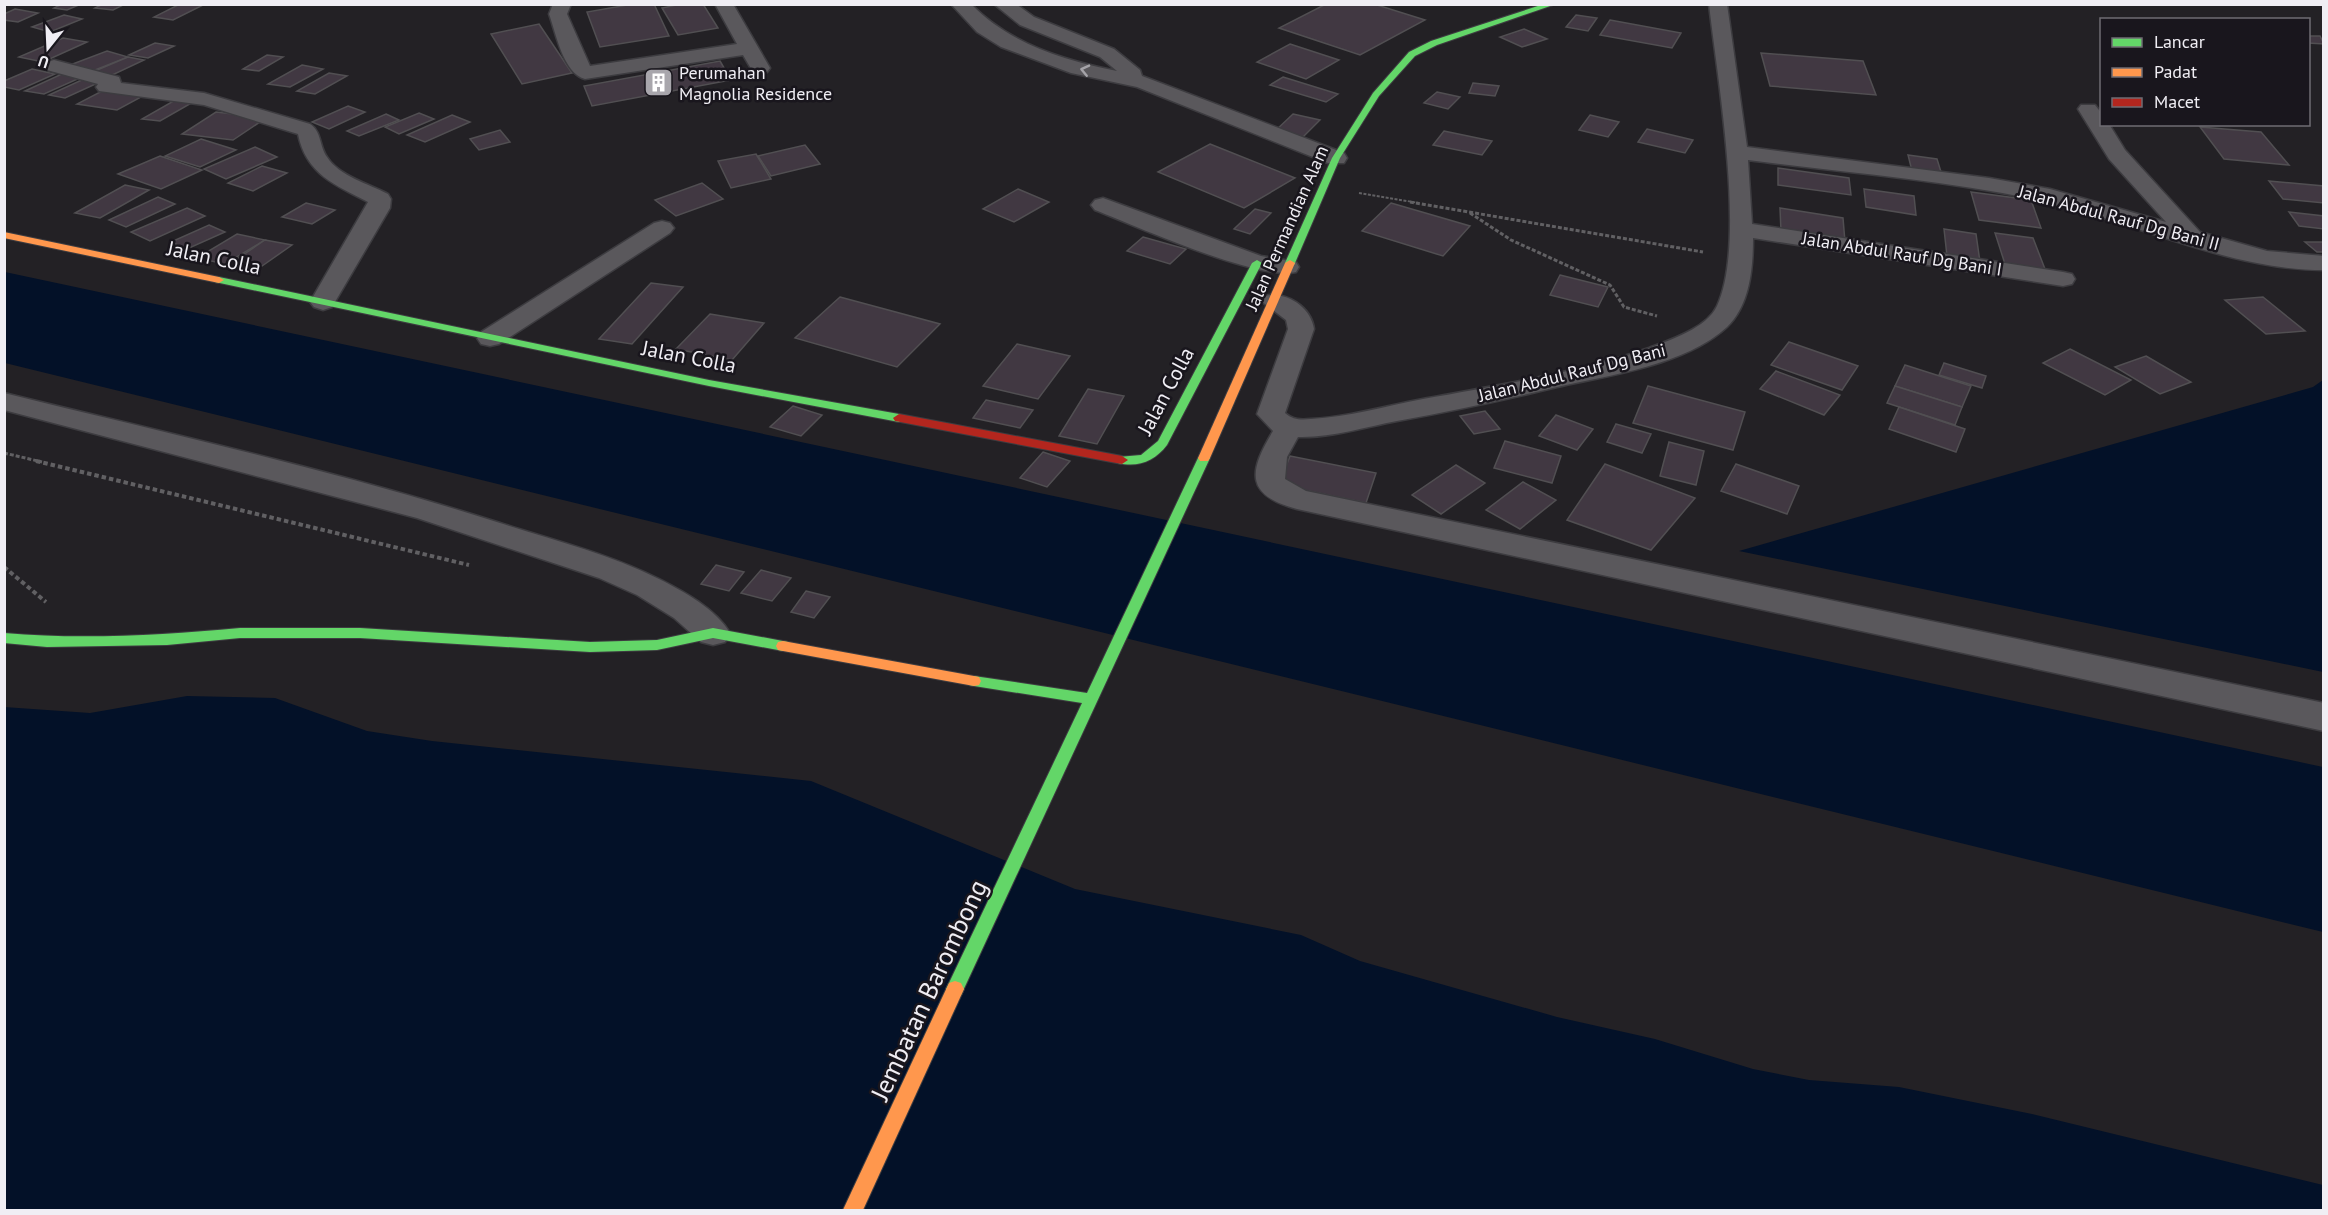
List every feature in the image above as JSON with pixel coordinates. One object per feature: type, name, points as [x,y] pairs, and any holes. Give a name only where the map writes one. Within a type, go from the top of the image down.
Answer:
[{"type":"street","points":[[562,4],[558,14],[579,68],[585,73],[749,48]]},
{"type":"street","points":[[724,4],[760,68]]},
{"type":"street","points":[[960,4],[984,28],[1008,43],[1078,69],[1142,82],[1336,158]]},
{"type":"street","points":[[1003,4],[1027,21],[1107,53],[1142,82]]},
{"type":"street","name":"Jalan Permandian Alam","points":[[1103,670],[1185,500],[1336,158],[1376,95],[1412,54],[1434,43],[1553,4]]},
{"type":"street","name":"Jalan Abdul Rauf Dg Bani","points":[[1290,427],[1319,426],[1459,402],[1597,370],[1674,347],[1706,330],[1729,308],[1739,280],[1740,229],[1735,152],[1718,4]]},
{"type":"street","points":[[54,66],[112,81],[107,87],[211,100],[264,113],[308,132],[310,150],[318,162],[334,176],[380,199],[378,208],[323,302]]},
{"type":"street","points":[[2088,109],[2117,154],[2193,238]]},
{"type":"street","name":"Jalan Abdul Rauf Dg Bani II","points":[[1735,152],[1989,185],[2040,195],[2265,258],[2324,263]]},
{"type":"street","points":[[1103,205],[1257,263],[1287,267]]},
{"type":"street","points":[[490,338],[662,228]]},
{"type":"street","name":"Jalan Abdul Rauf Dg Bani I","points":[[1740,229],[2063,279]]},
{"type":"street","name":"Jalan Colla","points":[[4,235],[709,383],[1134,462],[1155,454],[1163,442],[1257,263]]},
{"type":"street","points":[[1274,301],[1295,314],[1301,321],[1301,328],[1271,414],[1278,422],[1290,427],[1272,457],[1270,483],[1297,499],[2324,717]]},
{"type":"street","points":[[4,401],[426,510],[578,559],[648,587],[686,610],[713,633]]},
{"type":"street","points":[[4,638],[58,642],[167,640],[240,633],[360,633],[590,647],[657,645],[713,633],[935,675],[1090,699]]},
{"type":"street","name":"Jembatan Barombong","points":[[853,1210],[1103,670]]},
{"type":"path","points":[[1323,187],[1740,258]]},
{"type":"path","points":[[1467,211],[1511,240],[1610,285],[1624,307],[1706,330]]},
{"type":"path","points":[[4,453],[477,567]]},
{"type":"water","points":[[5,272],[2323,767],[2323,932],[5,363]]},
{"type":"water","points":[[2323,380],[2323,672],[1739,551],[2313,387]]},
{"type":"water","points":[[187,696],[275,698],[367,731],[432,741],[811,781],[1075,889],[1301,935],[1360,961],[1557,1017],[1655,1039],[1753,1069],[1809,1080],[1899,1087],[2032,1114],[2323,1185],[2323,1210],[5,1210],[4,707],[90,713]]},
{"type":"building","points":[[62,4],[81,4],[67,10],[54,8]]},
{"type":"building","points":[[103,4],[125,4],[113,10],[95,8]]},
{"type":"building","points":[[180,4],[205,4],[173,20],[154,17]]},
{"type":"building","name":"Perumahan Magnolia Residence","points":[[633,4],[654,4],[669,36],[600,47],[587,12]]},
{"type":"building","name":"Perumahan Magnolia Residence","points":[[681,4],[703,4],[718,28],[678,35],[662,8]]},
{"type":"building","points":[[1326,4],[1374,4],[1425,20],[1360,55],[1279,28]]},
{"type":"building","points":[[15,9],[38,13],[18,22],[4,20],[4,14]]},
{"type":"building","points":[[64,15],[82,19],[50,32],[32,27]]},
{"type":"building","points":[[1576,15],[1597,18],[1588,31],[1566,27]]},
{"type":"building","points":[[1610,20],[1681,33],[1672,48],[1600,35]]},
{"type":"building","points":[[539,24],[572,73],[522,84],[491,34]]},
{"type":"building","points":[[1524,29],[1547,39],[1522,47],[1500,37]]},
{"type":"building","points":[[2310,36],[2320,36],[2324,44],[2310,43]]},
{"type":"building","points":[[63,38],[87,42],[43,62],[19,57]]},
{"type":"building","points":[[155,43],[174,46],[148,58],[129,55]]},
{"type":"building","points":[[1290,44],[1339,60],[1306,79],[1257,62]]},
{"type":"building","points":[[107,51],[128,57],[90,72],[70,65]]},
{"type":"building","points":[[1761,53],[1863,61],[1876,95],[1770,86]]},
{"type":"building","points":[[267,55],[283,57],[259,71],[243,69]]},
{"type":"building","points":[[128,57],[144,60],[108,77],[90,73]]},
{"type":"building","name":"Perumahan Magnolia Residence","points":[[720,61],[731,80],[592,106],[584,86]]},
{"type":"building","points":[[302,65],[323,69],[290,87],[268,84]]},
{"type":"building","points":[[32,69],[55,74],[19,90],[4,87],[4,81]]},
{"type":"building","points":[[64,73],[82,77],[44,94],[25,91]]},
{"type":"building","points":[[329,73],[347,76],[315,94],[297,91]]},
{"type":"building","points":[[1283,77],[1338,94],[1326,102],[1270,85]]},
{"type":"building","points":[[86,78],[102,81],[65,98],[49,95]]},
{"type":"building","points":[[1473,83],[1499,86],[1495,96],[1469,93]]},
{"type":"building","points":[[104,90],[143,96],[117,110],[77,104]]},
{"type":"building","points":[[1437,92],[1460,97],[1448,109],[1424,103]]},
{"type":"building","points":[[177,99],[195,101],[160,121],[142,119]]},
{"type":"building","points":[[348,106],[365,112],[329,129],[312,122]]},
{"type":"building","points":[[216,112],[266,118],[233,140],[182,134]]},
{"type":"building","points":[[419,113],[434,119],[399,134],[385,127]]},
{"type":"building","points":[[386,114],[399,120],[359,136],[347,131]]},
{"type":"building","points":[[1293,114],[1320,120],[1302,138],[1275,131]]},
{"type":"building","points":[[452,115],[470,122],[425,142],[407,135]]},
{"type":"building","points":[[1590,115],[1619,122],[1608,137],[1579,130]]},
{"type":"building","points":[[2200,127],[2261,132],[2289,165],[2224,159]]},
{"type":"building","points":[[1647,129],[1693,140],[1685,153],[1638,142]]},
{"type":"building","points":[[500,130],[510,142],[479,150],[470,139]]},
{"type":"building","points":[[1444,131],[1492,141],[1482,155],[1433,145]]},
{"type":"building","points":[[201,139],[236,150],[200,167],[165,156]]},
{"type":"building","points":[[1210,144],[1295,178],[1244,208],[1158,172]]},
{"type":"building","points":[[805,145],[820,164],[771,176],[758,156]]},
{"type":"building","points":[[255,147],[277,157],[226,179],[204,169]]},
{"type":"building","points":[[756,154],[771,179],[731,188],[718,161]]},
{"type":"building","points":[[1908,155],[1937,159],[1942,175],[1912,171]]},
{"type":"building","points":[[160,156],[202,170],[161,189],[118,174]]},
{"type":"building","points":[[262,166],[287,173],[253,191],[228,183]]},
{"type":"building","points":[[1778,168],[1849,178],[1851,195],[1778,185]]},
{"type":"building","points":[[2269,181],[2324,186],[2324,203],[2283,199]]},
{"type":"building","points":[[702,183],[723,199],[676,216],[655,200]]},
{"type":"building","points":[[125,185],[149,190],[100,218],[75,213]]},
{"type":"building","points":[[1018,189],[1049,202],[1014,222],[983,209]]},
{"type":"building","points":[[1864,189],[1914,196],[1916,215],[1866,207]]},
{"type":"building","points":[[1971,192],[2031,200],[2041,228],[1979,220]]},
{"type":"building","points":[[158,197],[175,204],[126,227],[109,220]]},
{"type":"building","points":[[306,203],[335,210],[312,224],[282,217]]},
{"type":"building","points":[[1391,203],[1470,226],[1443,256],[1362,231]]},
{"type":"building","points":[[187,208],[205,216],[150,241],[131,232]]},
{"type":"building","points":[[1780,208],[1843,218],[1845,242],[1781,232]]},
{"type":"building","points":[[1255,209],[1271,213],[1250,234],[1234,229]]},
{"type":"building","points":[[2289,212],[2324,216],[2324,229],[2299,226]]},
{"type":"building","points":[[209,225],[225,232],[187,249],[171,242]]},
{"type":"building","points":[[1944,229],[1976,234],[1980,262],[1947,256]]},
{"type":"building","points":[[1995,233],[2033,238],[2045,269],[2005,264]]},
{"type":"building","points":[[237,234],[265,240],[225,264],[197,258]]},
{"type":"building","points":[[1143,237],[1186,249],[1170,264],[1127,251]]},
{"type":"building","points":[[265,240],[292,245],[262,266],[234,261]]},
{"type":"building","points":[[2305,242],[2324,242],[2324,252],[2317,252]]},
{"type":"building","points":[[1560,275],[1608,287],[1598,307],[1550,295]]},
{"type":"building","points":[[651,283],[683,287],[632,344],[599,339]]},
{"type":"building","points":[[840,297],[940,324],[897,367],[795,338]]},
{"type":"building","points":[[2263,297],[2305,331],[2266,334],[2225,300]]},
{"type":"building","points":[[710,314],[764,323],[732,360],[676,349]]},
{"type":"building","points":[[1789,342],[1858,366],[1842,390],[1771,365]]},
{"type":"building","points":[[1017,344],[1070,356],[1038,399],[983,386]]},
{"type":"building","points":[[2070,349],[2131,380],[2105,395],[2043,363]]},
{"type":"building","points":[[2146,356],[2191,382],[2160,394],[2115,367]]},
{"type":"building","points":[[1944,363],[1986,376],[1982,388],[1939,375]]},
{"type":"building","points":[[1905,365],[1971,386],[1962,407],[1895,386]]},
{"type":"building","points":[[1776,371],[1840,395],[1824,415],[1760,389]]},
{"type":"building","points":[[1648,386],[1745,412],[1733,450],[1633,423]]},
{"type":"building","points":[[1895,386],[1962,407],[1955,425],[1887,403]]},
{"type":"building","points":[[1088,389],[1124,396],[1097,444],[1059,436]]},
{"type":"building","points":[[986,400],[1033,410],[1020,428],[973,418]]},
{"type":"building","points":[[793,406],[822,415],[801,436],[770,427]]},
{"type":"building","points":[[1899,407],[1965,429],[1956,452],[1889,429]]},
{"type":"building","points":[[1485,411],[1500,429],[1474,434],[1460,416]]},
{"type":"building","points":[[1556,415],[1593,429],[1577,450],[1539,436]]},
{"type":"building","points":[[1616,424],[1651,434],[1642,453],[1607,442]]},
{"type":"building","points":[[1505,441],[1561,456],[1552,483],[1494,468]]},
{"type":"building","points":[[1669,442],[1704,451],[1696,485],[1660,476]]},
{"type":"building","points":[[1043,452],[1070,461],[1047,487],[1020,478]]},
{"type":"building","points":[[1290,456],[1376,473],[1366,503],[1279,485]]},
{"type":"building","points":[[1605,464],[1695,498],[1651,550],[1567,520]]},
{"type":"building","points":[[1736,464],[1799,486],[1787,514],[1721,491]]},
{"type":"building","points":[[1456,465],[1485,483],[1441,514],[1412,495]]},
{"type":"building","points":[[1523,482],[1556,500],[1520,529],[1486,510]]},
{"type":"building","points":[[716,565],[744,572],[729,591],[701,584]]},
{"type":"building","points":[[761,570],[791,578],[772,601],[741,593]]},
{"type":"building","points":[[806,591],[830,597],[814,618],[791,612]]},
{"type":"traffic: fast","points":[[1290,263],[1336,158],[1376,95],[1412,54],[1434,43],[1553,4]]},
{"type":"traffic: fast","points":[[1122,460],[1135,461],[1146,458],[1163,442],[1257,263]]},
{"type":"traffic: fast","points":[[219,280],[709,383],[899,418]]},
{"type":"traffic: fast","points":[[955,989],[1204,458]]},
{"type":"traffic: fast","points":[[4,638],[47,642],[167,640],[240,633],[360,633],[590,647],[657,645],[713,633],[783,646]]},
{"type":"traffic: fast","points":[[974,681],[1090,699]]},
{"type":"traffic: slow","points":[[4,235],[219,280]]},
{"type":"traffic: slow","points":[[1204,458],[1290,263]]},
{"type":"traffic: slow","points":[[783,646],[974,681]]},
{"type":"traffic: slow","points":[[853,1210],[955,989]]},
{"type":"traffic: jam","points":[[899,418],[1122,460]]},
{"type":"place","name":"Perumahan Magnolia Residence","points":[[658,83]]}]
